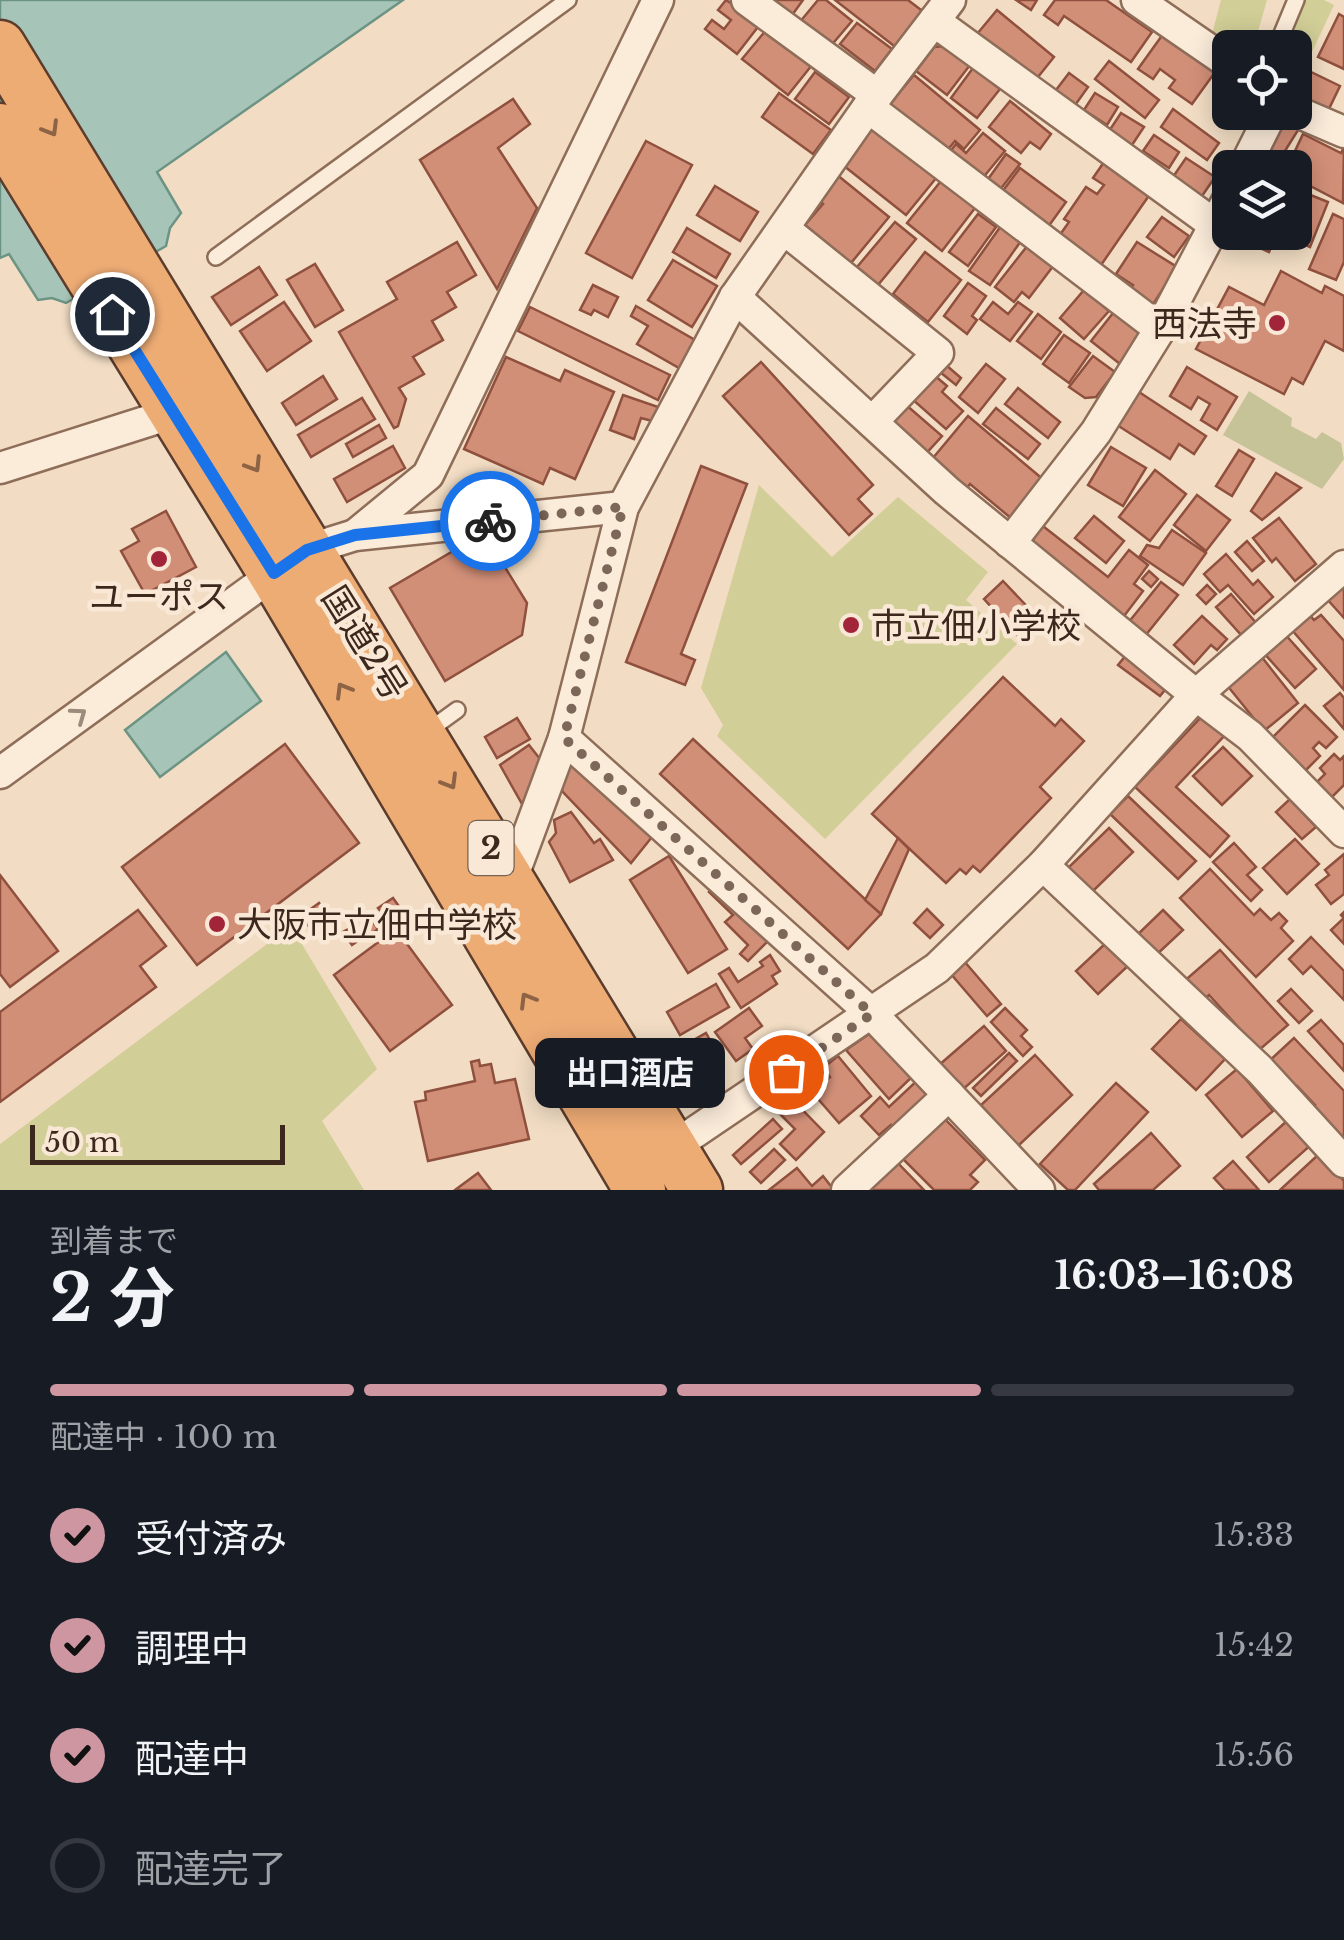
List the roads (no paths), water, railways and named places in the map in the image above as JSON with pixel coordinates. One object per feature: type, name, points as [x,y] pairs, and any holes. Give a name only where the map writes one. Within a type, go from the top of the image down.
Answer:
[{"type":"highway","name":"国道2号","points":[[0,46],[149,333],[290,562],[640,1190]]},
{"type":"highway","name":"国道2号","points":[[0,128],[149,333]]},
{"type":"highway","name":"国道2号","points":[[290,562],[440,723],[510,881],[697,1190]]},
{"type":"street","points":[[355,535],[428,475],[658,0]]},
{"type":"street","points":[[747,0],[1160,329]]},
{"type":"street","points":[[1138,0],[1212,51]]},
{"type":"street","points":[[510,881],[564,738],[623,507],[736,297],[872,101],[942,11],[1212,223]]},
{"type":"street","points":[[1312,118],[1344,132]]},
{"type":"street","points":[[784,229],[938,353],[872,422]]},
{"type":"street","points":[[1010,543],[1096,432],[1160,329],[1212,231]]},
{"type":"street","points":[[736,297],[1010,543],[1250,736],[1344,832]]},
{"type":"street","points":[[0,468],[193,406]]},
{"type":"street","points":[[0,773],[290,562],[355,535],[623,507]]},
{"type":"street","points":[[670,1149],[936,968],[1043,865],[1196,696],[1344,566]]},
{"type":"street","points":[[564,738],[872,1014],[1039,1190]]},
{"type":"street","points":[[1043,865],[1260,1070],[1344,1162]]},
{"type":"street","points":[[848,1190],[949,1095]]},
{"type":"lane","points":[[216,257],[568,0]]},
{"type":"lane","points":[[1284,30],[1296,0]]},
{"type":"place","name":"西法寺","points":[[1277,323]]},
{"type":"place","name":"ユーポス","points":[[159,559]]},
{"type":"place","name":"市立佃小学校","points":[[851,625]]},
{"type":"place","name":"大阪市立佃中学校","points":[[217,924]]},
{"type":"place","name":"出口酒店","points":[[786,1072]]}]
